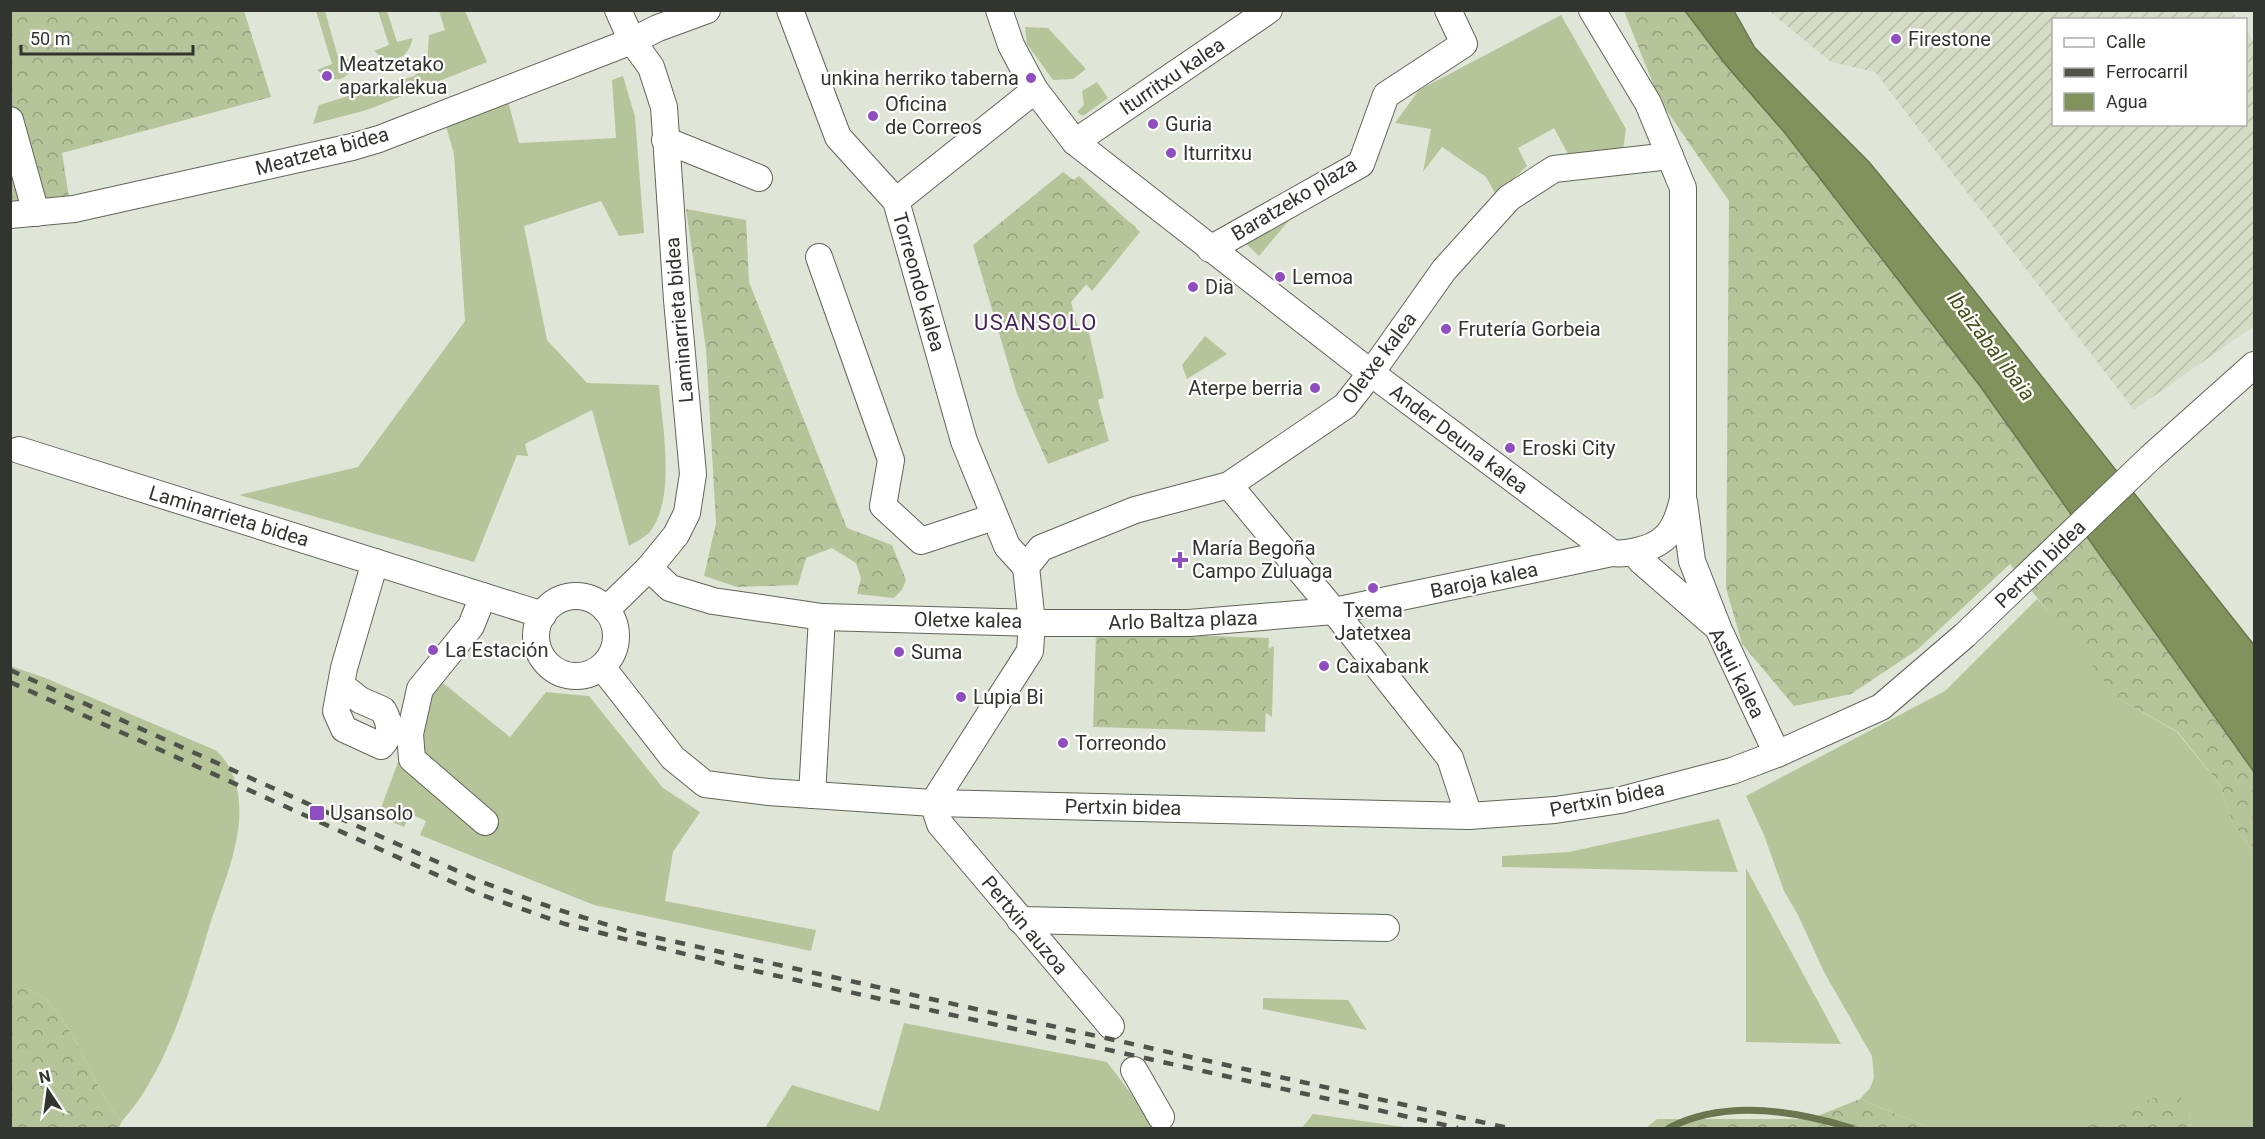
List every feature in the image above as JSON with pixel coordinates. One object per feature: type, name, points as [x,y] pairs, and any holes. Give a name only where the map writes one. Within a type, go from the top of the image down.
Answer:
[{"type":"street","name":"Laminarrieta bidea","points":[[606,610],[649,567],[676,535],[687,513],[693,474],[664,106],[651,67],[632,41],[618,10]]},
{"type":"street","points":[[632,41],[658,28],[707,10]]},
{"type":"street","name":"Torreondo kalea","points":[[790,10],[838,137],[896,201],[964,441],[1007,546],[1026,567]]},
{"type":"street","name":"Ander Deuna kalea","points":[[999,10],[1011,45],[1035,90],[1075,142],[1371,373],[1623,552]]},
{"type":"street","name":"Iturritxu kalea","points":[[1075,142],[1269,10]]},
{"type":"street","name":"Baratzeko plaza","points":[[1210,249],[1361,164],[1386,95],[1464,44],[1448,10]]},
{"type":"street","points":[[1592,10],[1648,103],[1683,188],[1682,570],[1694,606]]},
{"type":"street","name":"Meatzeta bidea","points":[[10,215],[74,209],[352,147],[632,41]]},
{"type":"street","points":[[896,201],[1035,90]]},
{"type":"street","points":[[10,120],[36,213]]},
{"type":"street","points":[[665,140],[759,178]]},
{"type":"street","name":"Oletxe kalea","points":[[649,567],[670,588],[681,592],[713,601],[822,617],[1032,623],[1026,567],[1041,548],[1125,514],[1229,484],[1344,406],[1371,373],[1444,270],[1509,198],[1554,169],[1670,156]]},
{"type":"street","points":[[819,257],[891,460],[883,506],[921,541],[994,517]]},
{"type":"street","name":"Pertxin bidea","points":[[602,667],[673,758],[705,784],[812,795],[937,814],[1469,816],[1555,810],[1621,800],[1732,771],[1777,754],[1881,707],[1965,635],[2151,457],[2254,365]]},
{"type":"street","name":"Laminarrieta bidea","points":[[19,450],[543,615]]},
{"type":"street","points":[[1229,484],[1334,611],[1450,758],[1469,816]]},
{"type":"street","points":[[1623,552],[1663,540],[1681,507]]},
{"type":"street","points":[[1681,507],[1692,561],[1718,628]]},
{"type":"street","name":"Astui kalea","points":[[1623,552],[1641,561],[1718,628],[1777,754]]},
{"type":"street","name":"Baroja kalea","points":[[1334,611],[1623,552]]},
{"type":"street","points":[[341,685],[375,562]]},
{"type":"street","points":[[483,596],[471,626],[420,689],[411,734],[412,759],[484,822]]},
{"type":"street","points":[[573,596],[585,597],[597,602],[606,610],[614,620],[617,633],[616,645],[611,657],[602,667],[592,673],[579,676],[567,675],[555,670],[546,662],[538,645],[537,626],[551,606],[561,599],[573,596]]},
{"type":"street","name":"Arlo Baltza plaza","points":[[1032,623],[1189,623],[1334,611]]},
{"type":"street","points":[[812,795],[822,617]]},
{"type":"street","points":[[937,814],[1030,651],[1032,623]]},
{"type":"street","name":"Pertxin auzoa","points":[[937,814],[1020,920],[1111,1026]]},
{"type":"street","points":[[1020,920],[1386,928]]},
{"type":"street","points":[[1134,1070],[1161,1117]]},
{"type":"shaded area","points":[[1769,11],[2231,11],[2237,18],[2052,18],[2052,126],[2247,126],[2247,32],[2254,42],[2254,326],[2134,410],[1875,72],[1831,62]]},
{"type":"green space","points":[[11,11],[244,11],[271,97],[62,153],[69,198],[11,204]]},
{"type":"green space","points":[[316,11],[325,11],[339,61],[356,57],[346,76],[330,78],[317,70],[332,64]]},
{"type":"green space","points":[[378,11],[387,11],[397,42],[413,38],[409,49],[400,58],[385,60],[374,51],[389,45]]},
{"type":"green space","points":[[439,11],[465,11],[487,62],[367,110],[313,124],[319,105],[414,76],[427,64],[429,35],[445,30]]},
{"type":"green space","points":[[1624,11],[1688,11],[2149,574],[2254,747],[2254,852],[2233,824],[2220,785],[2178,732],[2119,699],[2010,564],[1917,650],[1851,694],[1794,706],[1742,644],[1726,588],[1729,201],[1660,101]]},
{"type":"green space","points":[[1561,15],[1626,129],[1623,150],[1568,154],[1554,128],[1518,148],[1527,166],[1496,195],[1486,177],[1442,147],[1423,172],[1431,129],[1395,123],[1419,90]]},
{"type":"green space","points":[[1025,27],[1048,28],[1086,69],[1073,79],[1053,80],[1027,44]]},
{"type":"green space","points":[[623,76],[635,117],[644,233],[619,236],[601,201],[524,226],[547,340],[587,383],[659,385],[665,441],[665,482],[658,519],[649,533],[629,546],[592,410],[525,444],[528,456],[517,455],[474,562],[239,495],[358,467],[465,321],[454,154],[445,123],[508,101],[519,143],[616,138],[612,80]]},
{"type":"green space","points":[[1097,82],[1108,98],[1083,116],[1077,112],[1084,105],[1082,91]]},
{"type":"green space","points":[[1063,172],[1136,227],[1071,302],[1109,441],[1048,464],[1017,394],[973,245]]},
{"type":"green space","points":[[1079,176],[1140,232],[1092,291],[1030,211]]},
{"type":"green space","points":[[686,209],[746,220],[749,282],[847,528],[892,545],[906,580],[902,590],[894,598],[857,594],[861,578],[856,563],[832,548],[806,558],[798,585],[737,587],[704,576],[716,523],[706,349]]},
{"type":"green space","points":[[1296,212],[1259,256],[1241,239]]},
{"type":"green space","points":[[1087,324],[1104,398],[1078,404],[1058,335]]},
{"type":"green space","points":[[1205,336],[1227,354],[1187,379],[1182,365]]},
{"type":"green space","points":[[2037,599],[2067,632],[2119,699],[2177,732],[2220,785],[2233,824],[2254,852],[2254,1128],[2191,1128],[2189,1114],[2076,1128],[1930,1128],[1860,1099],[1870,1088],[1874,1078],[1872,1056],[1824,972],[1798,915],[1784,891],[1764,835],[1746,796],[1945,691]]},
{"type":"green space","points":[[1096,632],[1269,638],[1265,732],[1093,727]]},
{"type":"green space","points":[[1274,646],[1272,717],[1233,691],[1232,668]]},
{"type":"green space","points":[[10,666],[43,677],[215,750],[229,766],[237,787],[239,820],[234,852],[187,998],[153,1077],[122,1121],[101,1091],[74,1039],[54,1008],[38,994],[11,983]]},
{"type":"green space","points":[[443,683],[510,737],[546,692],[589,696],[663,788],[700,812],[673,852],[665,901],[816,930],[811,951],[594,905],[420,835],[426,821],[411,814],[404,827],[378,816],[418,708]]},
{"type":"green space","points":[[1719,819],[1738,872],[1502,867],[1502,856],[1569,852]]},
{"type":"green space","points":[[1746,868],[1841,1044],[1746,1042]]},
{"type":"green space","points":[[11,983],[38,994],[54,1008],[74,1039],[101,1091],[122,1121],[119,1128],[11,1128]]},
{"type":"green space","points":[[1263,998],[1348,1000],[1367,1030],[1263,1009]]},
{"type":"green space","points":[[904,1023],[1107,1062],[1157,1128],[765,1128],[792,1085],[879,1111]]},
{"type":"green space","points":[[2163,1094],[2180,1097],[2189,1114],[2191,1128],[2076,1128],[2089,1126]]},
{"type":"green space","points":[[1860,1099],[1930,1128],[1646,1128],[1657,1119],[1810,1119]]},
{"type":"green space","points":[[1313,1114],[1411,1128],[1302,1128]]},
{"type":"water","name":"Ibaizabal ibaia","points":[[1685,11],[1734,11],[1755,48],[1869,162],[1961,274],[2254,645],[2254,772],[1980,386],[1785,133],[1726,65]]},
{"type":"waterway","points":[[1669,1128],[1713,1113],[1759,1110],[1806,1116],[1851,1128]]},
{"type":"railway","points":[[10,670],[482,882],[553,908],[627,931],[1508,1128]]},
{"type":"railway","points":[[10,682],[479,894],[565,924],[733,966],[1458,1128]]},
{"type":"place","name":"Firestone","points":[[1896,39]]},
{"type":"place","name":"Meatzetako aparkalekua","points":[[327,76]]},
{"type":"place","name":"unkina herriko taberna","points":[[1031,78]]},
{"type":"place","name":"Oficina de Correos","points":[[873,116]]},
{"type":"place","name":"Guria","points":[[1153,124]]},
{"type":"place","name":"Iturritxu","points":[[1171,153]]},
{"type":"place","name":"Lemoa","points":[[1280,277]]},
{"type":"place","name":"Dia","points":[[1193,287]]},
{"type":"place","name":"Frutería Gorbeia","points":[[1446,329]]},
{"type":"place","name":"Aterpe berria","points":[[1315,388]]},
{"type":"place","name":"Eroski City","points":[[1510,448]]},
{"type":"place","name":"María Begoña Campo Zuluaga","points":[[1180,560]]},
{"type":"place","name":"Txema Jatetxea","points":[[1373,588]]},
{"type":"place","name":"La Estación","points":[[433,650]]},
{"type":"place","name":"Suma","points":[[899,652]]},
{"type":"place","name":"Caixabank","points":[[1324,666]]},
{"type":"place","name":"Lupia Bi","points":[[961,697]]},
{"type":"place","name":"Torreondo","points":[[1063,743]]},
{"type":"place","name":"Usansolo","points":[[317,813]]},
{"type":"district","name":"USANSOLO","points":[[1036,322]]}]
